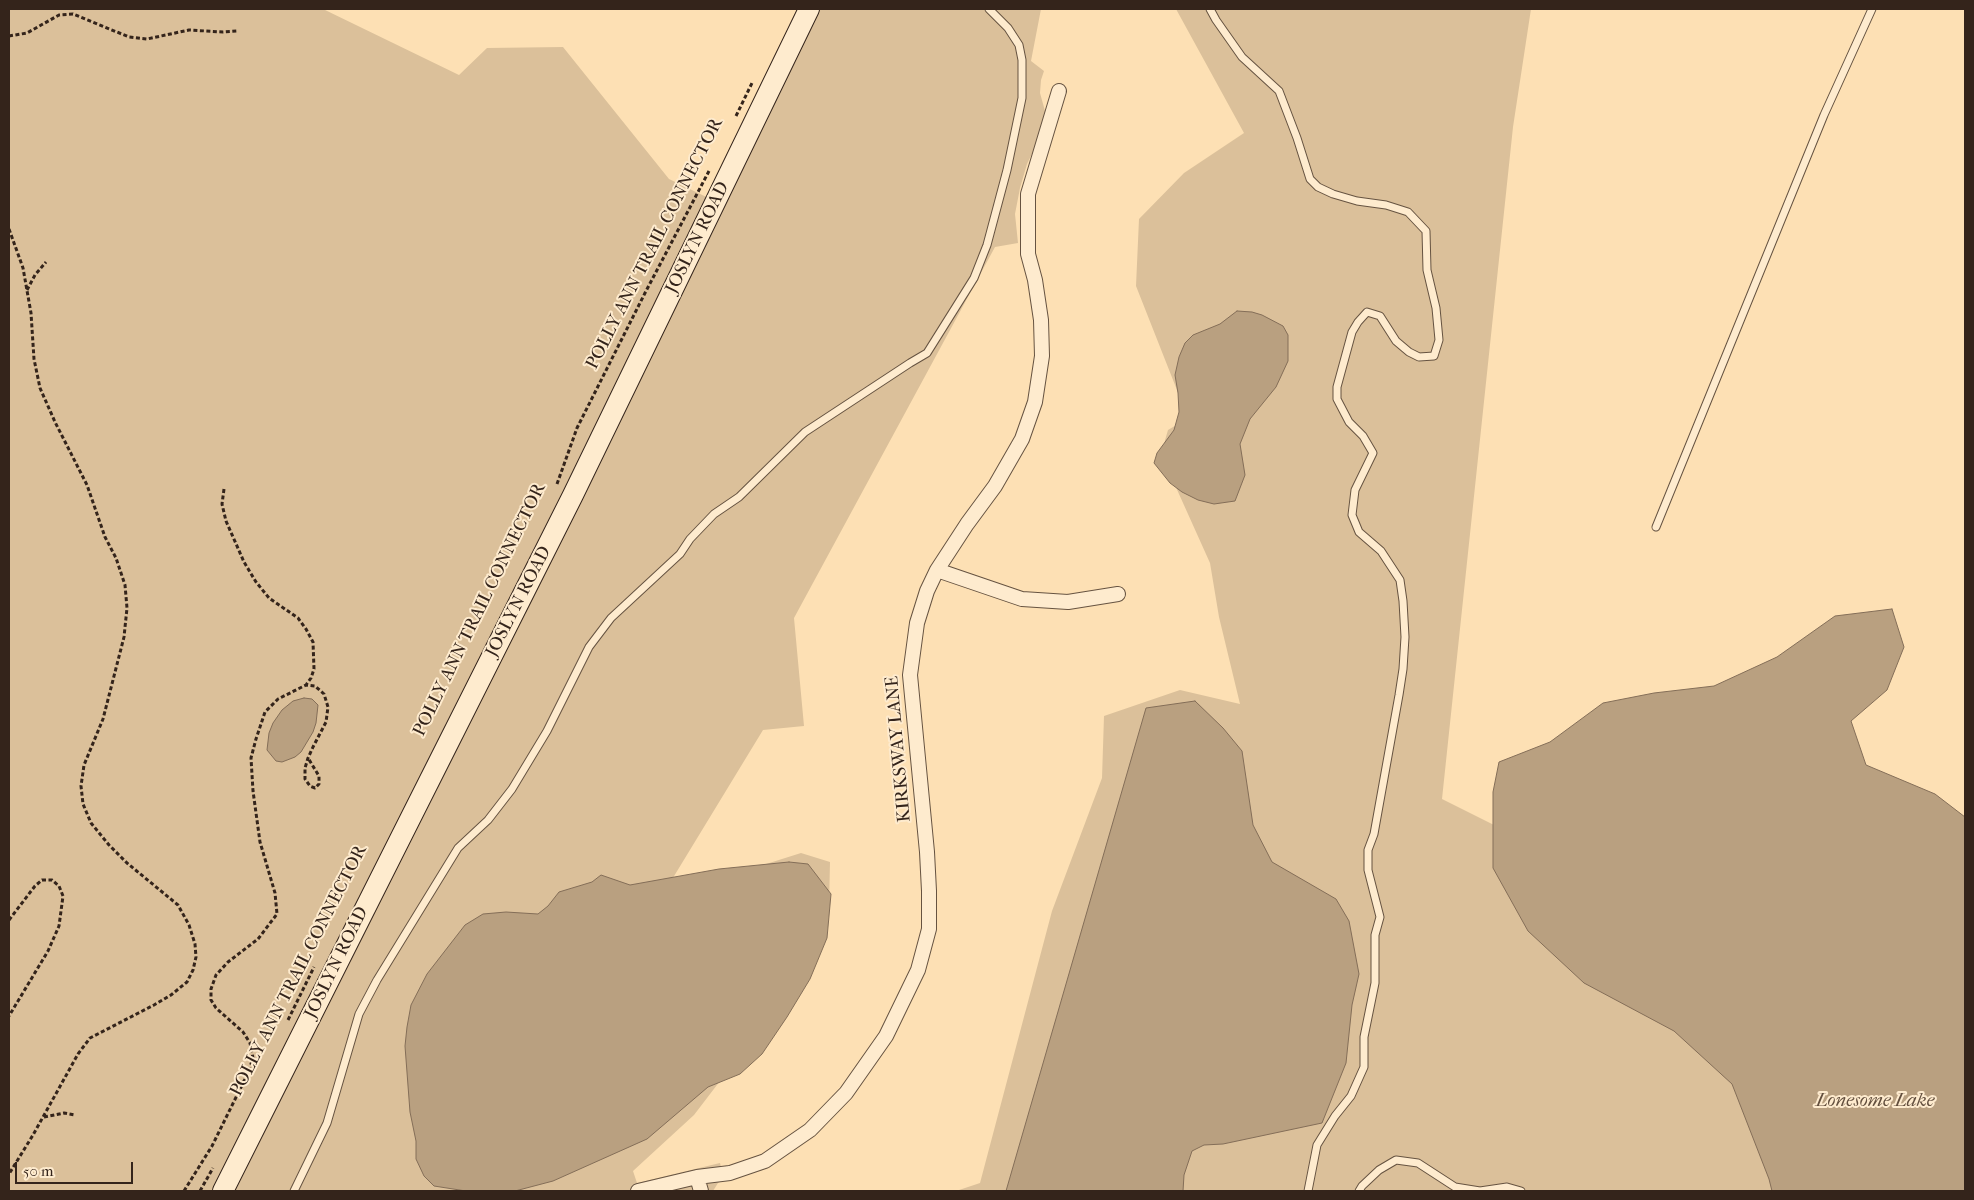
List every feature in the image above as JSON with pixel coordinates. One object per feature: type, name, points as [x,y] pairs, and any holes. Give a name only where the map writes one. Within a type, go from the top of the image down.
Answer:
[{"type":"street","name":"JOSLYN ROAD","points":[[223,1191],[573,495],[809,9]]},
{"type":"street","name":"KIRKSWAY LANE","points":[[638,1191],[697,1177],[730,1173],[765,1161],[810,1130],[846,1093],[886,1036],[918,970],[929,929],[929,891],[910,675],[916,623],[927,591],[937,570],[995,486],[1022,439],[1035,402],[1042,356],[1042,338],[1035,280],[1028,254],[1028,194],[1059,91]]},
{"type":"street","points":[[937,570],[977,585],[1022,598],[1068,602],[1118,594]]},
{"type":"street","points":[[697,1177],[701,1191]]},
{"type":"lane","points":[[294,1191],[327,1123],[359,1014],[377,980],[458,848],[488,820],[512,789],[547,731],[589,647],[611,618],[680,554],[690,539],[714,514],[739,497],[805,432],[927,353],[974,278],[986,244],[1007,170],[1022,98],[1022,60],[1019,45],[1008,28],[989,9]]},
{"type":"lane","points":[[1210,9],[1242,58],[1279,91],[1310,179],[1318,187],[1333,194],[1357,201],[1386,205],[1408,212],[1426,231],[1428,270],[1436,308],[1439,340],[1434,356],[1419,357],[1409,352],[1396,341],[1380,316],[1367,312],[1352,332],[1337,387],[1336,399],[1349,422],[1363,436],[1373,453],[1355,490],[1352,515],[1360,532],[1381,551],[1400,580],[1405,637],[1399,695],[1374,834],[1368,850],[1368,870],[1380,917],[1375,935],[1375,983],[1364,1037],[1364,1066],[1351,1096],[1317,1145],[1308,1191]]},
{"type":"lane","points":[[1656,527],[1824,115],[1872,9]]},
{"type":"lane","points":[[1359,1191],[1379,1170],[1396,1160],[1418,1163],[1455,1187],[1480,1191],[1507,1187],[1521,1191]]},
{"type":"path","points":[[9,36],[27,33],[59,15],[74,14],[129,38],[147,39],[189,30],[223,32],[237,30]]},
{"type":"path","name":"POLLY ANN TRAIL CONNECTOR","points":[[734,122],[755,76]]},
{"type":"path","name":"POLLY ANN TRAIL CONNECTOR","points":[[555,490],[577,428],[710,168]]},
{"type":"path","points":[[9,229],[23,268],[31,313],[34,359],[40,388],[55,422],[88,485],[105,537],[116,558],[125,585],[127,608],[124,636],[103,719],[84,765],[81,786],[83,804],[91,823],[115,851],[178,905],[189,925],[195,944],[196,957],[193,970],[187,982],[171,995],[90,1038],[78,1054],[9,1174]]},
{"type":"path","points":[[27,291],[35,275],[46,262]]},
{"type":"path","points":[[224,489],[222,504],[226,521],[244,562],[256,582],[269,598],[298,618],[313,642],[312,674],[315,686],[324,694],[328,707],[326,722],[308,758],[305,768],[305,779],[310,786],[315,788],[319,784],[319,776],[308,758]]},
{"type":"path","points":[[306,685],[312,674]]},
{"type":"path","points":[[184,1191],[212,1146],[248,1073],[253,1058],[250,1044],[243,1032],[216,1008],[211,1000],[211,989],[216,975],[228,962],[258,939],[277,914],[275,893],[260,842],[253,791],[251,758],[265,712],[278,699],[306,685],[315,686]]},
{"type":"path","points":[[9,920],[34,886],[42,880],[52,880],[59,886],[63,896],[59,926],[48,951],[9,1016]]},
{"type":"path","name":"POLLY ANN TRAIL CONNECTOR","points":[[285,1027],[291,1011],[317,961]]},
{"type":"path","points":[[42,1118],[64,1113],[75,1115]]},
{"type":"path","points":[[200,1191],[214,1165]]},
{"type":"shaded area","points":[[9,9],[323,9],[459,75],[487,48],[563,47],[669,179],[723,205],[818,9],[1041,9],[1031,61],[1044,71],[1040,93],[1045,111],[1042,133],[1027,164],[1020,188],[1015,214],[1018,243],[995,247],[794,618],[804,726],[763,730],[668,886],[706,883],[801,853],[830,862],[829,907],[746,1047],[694,1115],[633,1171],[637,1183],[720,1163],[724,1179],[718,1183],[713,1191],[9,1191]]},
{"type":"shaded area","points":[[1176,9],[1531,9],[1513,127],[1442,799],[1538,847],[1965,1191],[956,1191],[980,1183],[1052,911],[1102,778],[1104,716],[1180,690],[1240,704],[1219,617],[1210,563],[1161,454],[1168,430],[1188,418],[1136,286],[1139,219],[1184,173],[1244,133]]},
{"type":"water","points":[[1237,311],[1262,315],[1283,326],[1288,335],[1288,361],[1276,387],[1250,419],[1240,444],[1245,475],[1235,501],[1214,504],[1198,500],[1182,492],[1170,483],[1154,463],[1157,453],[1174,430],[1179,412],[1175,375],[1179,357],[1185,343],[1193,335],[1220,324]]},
{"type":"water","name":"Lonesome Lake","points":[[1892,609],[1904,647],[1887,690],[1851,721],[1866,765],[1935,794],[1965,817],[1965,1191],[1772,1191],[1732,1084],[1674,1031],[1584,983],[1528,931],[1493,868],[1493,792],[1499,762],[1550,742],[1603,703],[1654,693],[1714,686],[1777,657],[1835,616]]},
{"type":"water","points":[[304,698],[312,699],[318,705],[313,732],[301,752],[295,757],[282,762],[276,761],[267,750],[269,733],[273,723],[282,710],[293,701]]},
{"type":"water","points":[[1195,701],[1223,728],[1242,751],[1253,825],[1272,862],[1336,899],[1349,921],[1359,974],[1352,1005],[1346,1063],[1322,1123],[1223,1144],[1204,1145],[1192,1151],[1184,1175],[1183,1191],[1006,1191],[1146,708]]},
{"type":"water","points":[[789,862],[808,864],[831,894],[827,938],[810,979],[787,1017],[762,1054],[740,1074],[708,1087],[647,1139],[553,1181],[515,1191],[466,1191],[434,1186],[424,1176],[416,1159],[416,1141],[410,1112],[405,1046],[407,1027],[411,1005],[427,974],[465,925],[483,914],[506,912],[538,914],[548,906],[559,892],[592,882],[601,875],[630,885],[719,869]]}]
